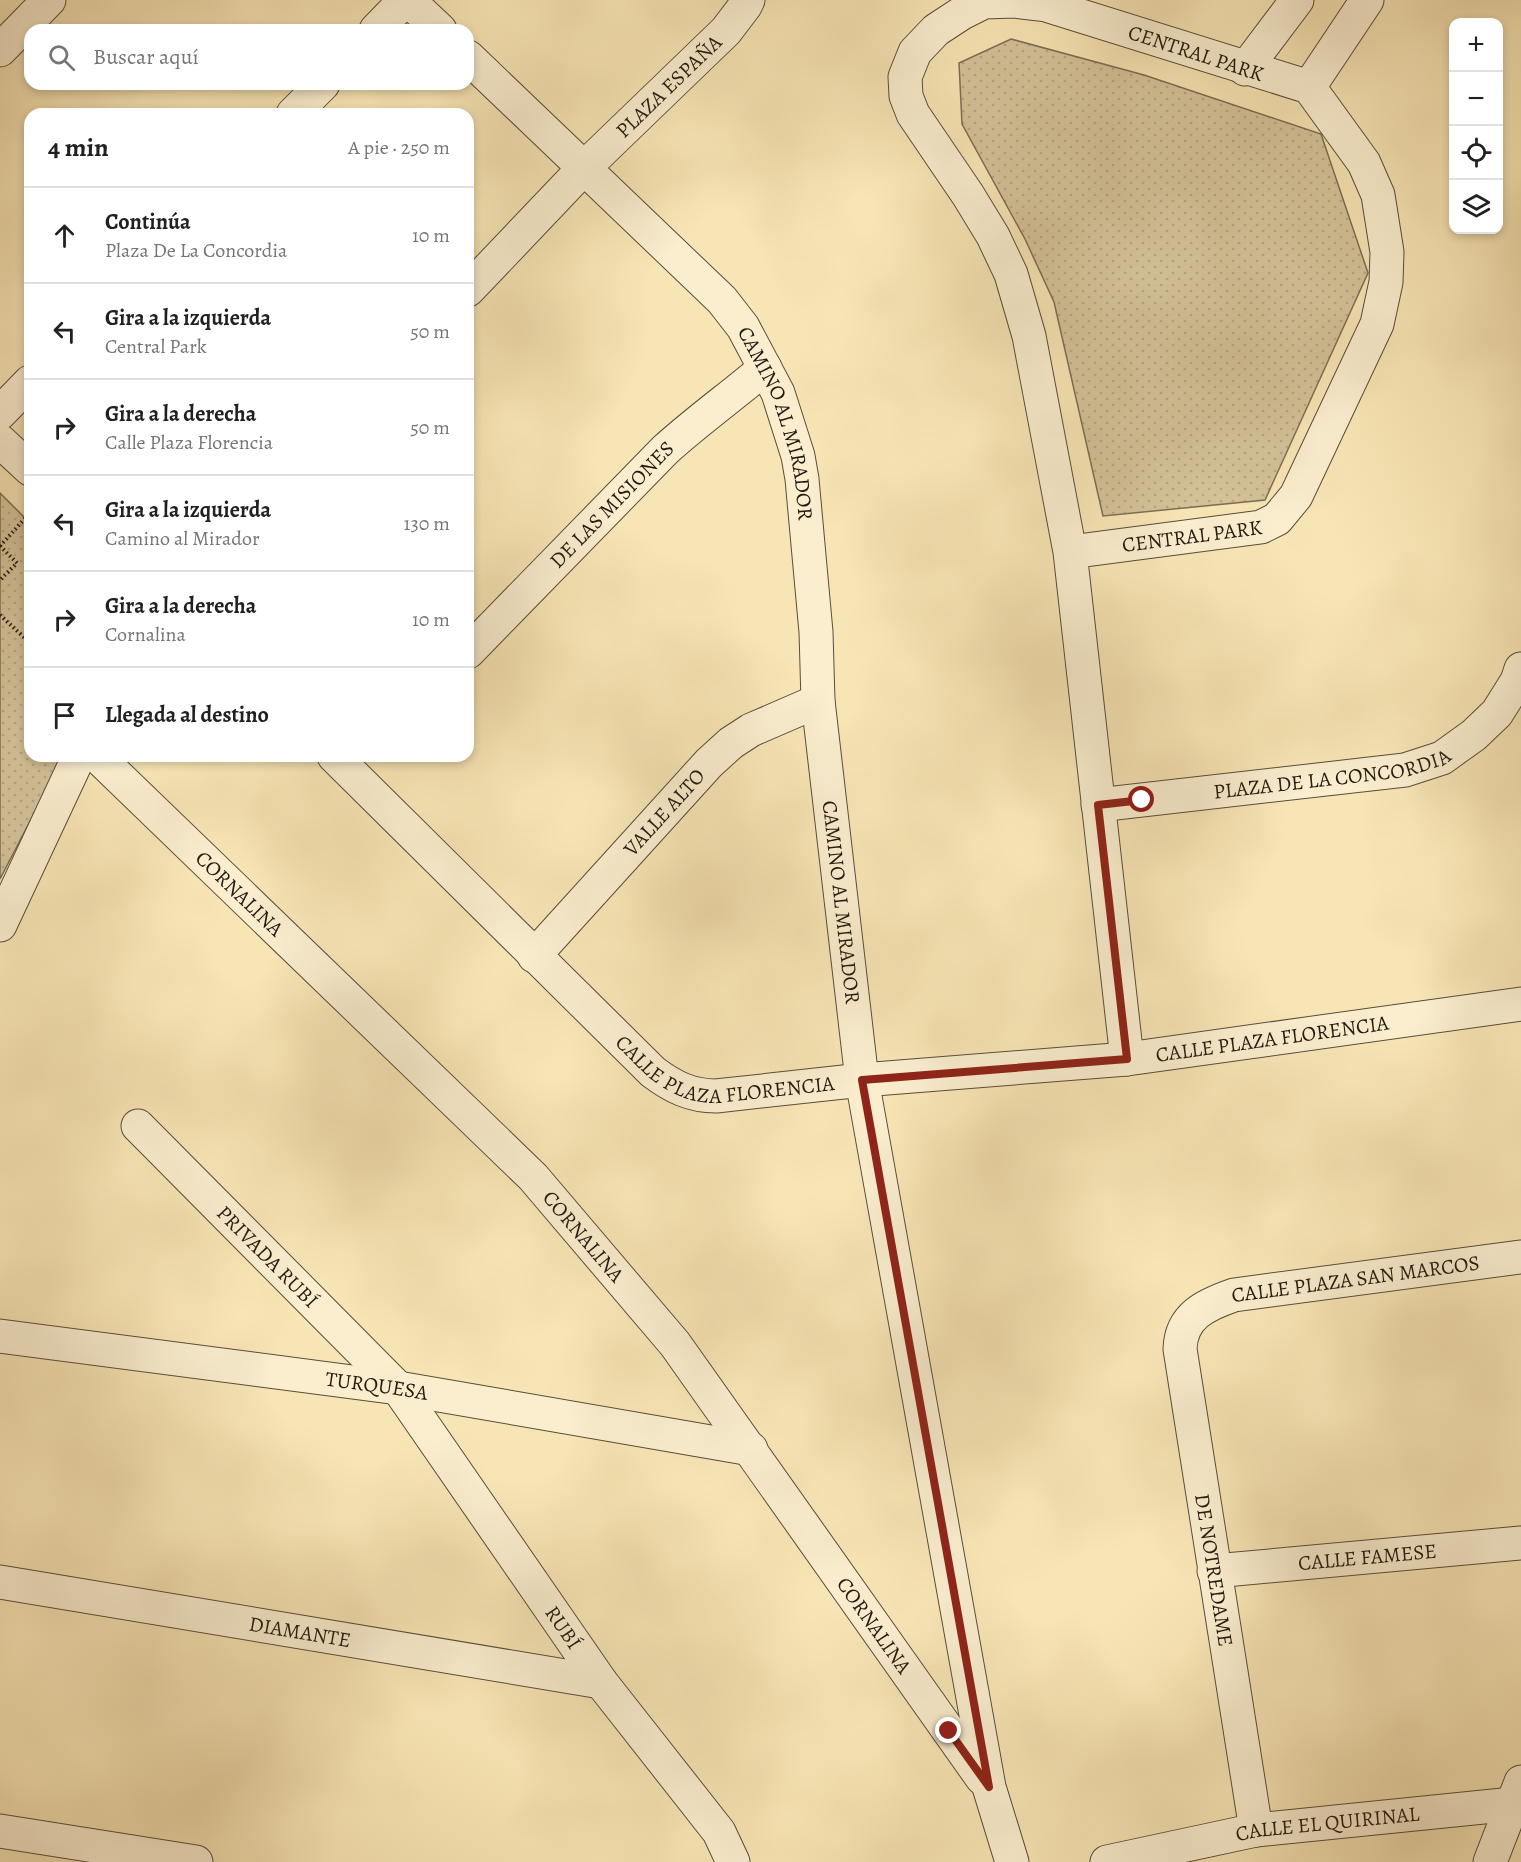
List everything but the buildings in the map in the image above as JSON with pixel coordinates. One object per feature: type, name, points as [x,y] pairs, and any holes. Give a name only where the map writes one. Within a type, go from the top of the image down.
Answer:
[{"type":"street","points":[[25,24],[49,0]]},
{"type":"street","points":[[382,24],[407,0],[433,24]]},
{"type":"street","name":"PLAZA ESPAÑA","points":[[474,284],[585,167],[726,31],[746,6],[748,0]]},
{"type":"street","points":[[1245,69],[1297,0]]},
{"type":"street","points":[[1309,87],[1367,0]]},
{"type":"street","name":"CENTRAL PARK","points":[[1070,552],[1261,527],[1277,519],[1300,488],[1377,324],[1386,282],[1387,252],[1378,195],[1364,163],[1309,87],[1245,69],[1047,5],[1014,1],[984,2],[936,30],[915,52],[905,77],[906,96],[913,114],[993,236],[1011,274],[1029,336],[1070,552],[1127,1059]]},
{"type":"street","points":[[0,50],[24,26]]},
{"type":"street","name":"CAMINO AL MIRADOR","points":[[474,63],[722,300],[744,327],[778,393],[787,419],[802,479],[816,632],[818,701],[862,1080],[989,1787],[1012,1862]]},
{"type":"street","points":[[299,108],[317,90]]},
{"type":"street","name":"DE LAS MISIONES","points":[[474,646],[665,450],[691,426],[765,368]]},
{"type":"street","points":[[0,413],[24,388]]},
{"type":"street","points":[[0,441],[24,464]]},
{"type":"street","name":"PLAZA DE LA CONCORDIA","points":[[1098,805],[1405,770],[1442,759],[1474,735],[1497,713],[1517,681],[1521,669]]},
{"type":"street","name":"VALLE ALTO","points":[[534,956],[716,756],[751,730],[818,701]]},
{"type":"street","points":[[0,925],[76,762]]},
{"type":"street","name":"CORNALINA","points":[[103,762],[533,1177],[675,1344],[752,1449],[989,1787]]},
{"type":"street","name":"CALLE PLAZA FLORENCIA","points":[[351,762],[534,956],[652,1072],[685,1092],[700,1096],[862,1080],[1127,1059],[1521,1004]]},
{"type":"street","name":"PRIVADA RUBÍ","points":[[138,1126],[398,1388]]},
{"type":"street","points":[[1521,1255],[1521,1263]]},
{"type":"street","name":"CALLE PLAZA SAN MARCOS","points":[[1195,1314],[1216,1301],[1234,1295],[1521,1255]]},
{"type":"street","name":"DE NOTREDAME","points":[[1195,1314],[1184,1327],[1180,1337],[1180,1349],[1256,1830]]},
{"type":"street","name":"TURQUESA","points":[[0,1336],[398,1388],[752,1449]]},
{"type":"street","name":"RUBÍ","points":[[398,1388],[601,1682],[719,1832],[733,1862]]},
{"type":"street","name":"CALLE FAMESE","points":[[1214,1571],[1521,1543]]},
{"type":"street","name":"DIAMANTE","points":[[0,1582],[601,1682]]},
{"type":"street","points":[[1490,1862],[1517,1793]]},
{"type":"street","name":"CALLE EL QUIRINAL","points":[[1107,1862],[1256,1830],[1517,1793]]},
{"type":"street","points":[[0,1831],[196,1862]]},
{"type":"path","points":[[0,580],[17,563],[0,546],[24,520]]},
{"type":"path","points":[[0,615],[24,637]]},
{"type":"shaded area","points":[[1011,39],[1144,75],[1321,134],[1368,273],[1265,500],[1103,516],[1054,302],[1025,239],[962,124],[959,63]]},
{"type":"shaded area","points":[[0,493],[24,517],[24,762],[61,762],[0,879]]},
{"type":"route","points":[[949,1731],[989,1787],[862,1080],[1127,1059],[1098,805],[1142,800]]}]
